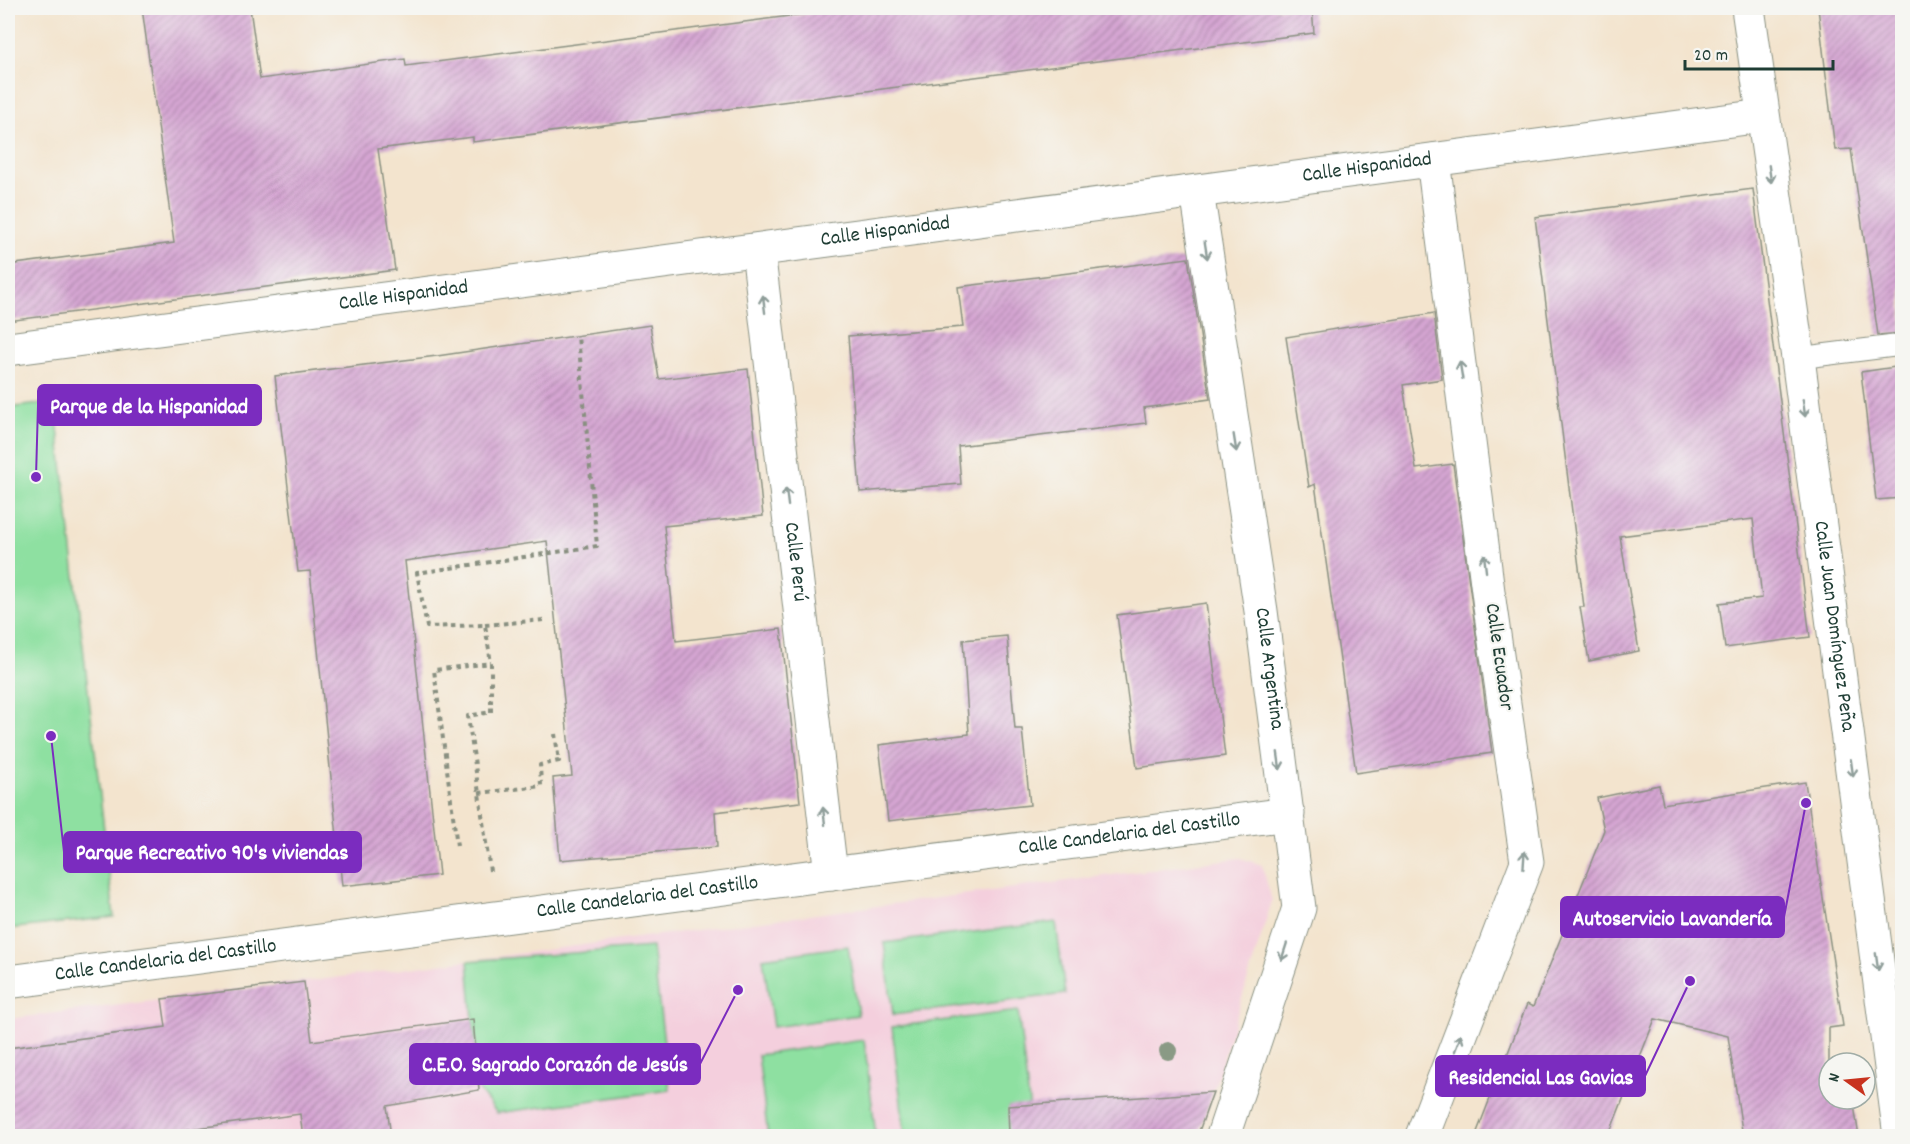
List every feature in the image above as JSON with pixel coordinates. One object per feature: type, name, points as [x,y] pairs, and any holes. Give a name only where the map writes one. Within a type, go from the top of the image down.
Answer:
[{"type":"street","name":"Calle Juan Domínguez Peña","points":[[1748,8],[1798,358],[1900,1137]]},
{"type":"street","name":"Calle Hispanidad","points":[[8,349],[1762,116]]},
{"type":"street","name":"Calle Ecuador","points":[[1422,1137],[1527,862],[1490,607],[1433,160]]},
{"type":"street","name":"Calle Argentina","points":[[1197,192],[1259,599],[1299,908],[1223,1137]]},
{"type":"street","name":"Calle Perú","points":[[758,250],[831,874]]},
{"type":"street","name":"Calle Candelaria del Castillo","points":[[8,982],[1288,814]]},
{"type":"lane","points":[[1798,358],[1902,345]]},
{"type":"path","points":[[544,620],[427,627],[417,573],[597,546],[578,336]]},
{"type":"path","points":[[485,625],[491,663],[491,712],[468,716],[490,871]]},
{"type":"path","points":[[457,846],[434,670],[491,663]]},
{"type":"path","points":[[479,793],[542,786],[540,765],[559,761],[555,734]]},
{"type":"shaded area","points":[[1240,858],[1262,865],[1272,901],[1213,1092],[1197,1136],[8,1136],[8,1019]]},
{"type":"green space","points":[[55,402],[114,917],[8,929],[8,408]]},
{"type":"green space","points":[[1056,922],[1065,994],[893,1015],[884,943]]},
{"type":"green space","points":[[848,946],[858,1015],[773,1027],[763,958]]},
{"type":"green space","points":[[652,947],[670,1090],[497,1113],[479,1090],[468,961]]},
{"type":"green space","points":[[1018,1011],[1033,1136],[905,1136],[892,1027]]},
{"type":"green space","points":[[864,1040],[876,1136],[768,1136],[758,1055]]},
{"type":"building","points":[[142,8],[250,8],[260,79],[405,59],[406,66],[852,8],[1312,8],[1314,33],[473,142],[473,137],[378,149],[395,270],[8,321],[8,265],[174,243]]},
{"type":"building","points":[[1818,8],[1902,8],[1902,333],[1878,335],[1851,149],[1835,150]]},
{"type":"building","points":[[1753,189],[1810,637],[1725,648],[1719,603],[1762,598],[1753,519],[1620,536],[1639,651],[1589,661],[1580,607],[1584,607],[1535,217]]},
{"type":"building","points":[[1188,258],[1210,399],[1144,408],[1146,423],[958,446],[961,484],[860,492],[848,336],[963,327],[958,287]]},
{"type":"building","points":[[1434,313],[1442,379],[1403,385],[1416,469],[1453,464],[1492,753],[1356,773],[1315,484],[1309,487],[1286,337]]},
{"type":"building","points":[[650,325],[659,379],[748,369],[763,516],[664,526],[676,641],[781,629],[800,802],[715,812],[717,847],[560,860],[553,778],[572,776],[547,541],[405,561],[439,875],[342,886],[310,571],[298,572],[275,376],[437,356]]},
{"type":"building","points":[[1902,366],[1902,498],[1876,500],[1861,372]]},
{"type":"building","points":[[1206,603],[1225,756],[1137,768],[1117,615]]},
{"type":"building","points":[[1007,636],[1015,729],[1022,729],[1030,805],[888,821],[879,745],[969,734],[963,640]]},
{"type":"building","points":[[1805,782],[1843,1026],[1829,1028],[1829,1051],[1817,1051],[1817,1111],[1855,1111],[1859,1137],[1743,1137],[1728,1036],[1655,1019],[1608,1137],[1475,1137],[1527,1004],[1533,1007],[1604,830],[1597,798],[1659,785],[1663,804]]},
{"type":"building","points":[[304,982],[312,1041],[473,1019],[479,1090],[387,1106],[391,1137],[303,1137],[300,1114],[184,1130],[185,1137],[8,1137],[8,1048],[166,1027],[162,999]]},
{"type":"building","points":[[1213,1092],[1197,1137],[1009,1137],[1008,1106]]},
{"type":"place","name":"Parque de la Hispanidad","points":[[36,477]]},
{"type":"place","name":"Parque Recreativo 90's viviendas","points":[[51,736]]},
{"type":"place","name":"Autoservicio Lavandería","points":[[1806,803]]},
{"type":"place","name":"Residencial Las Gavias","points":[[1690,981]]},
{"type":"place","name":"C.E.O. Sagrado Corazón de Jesús","points":[[738,990]]}]
